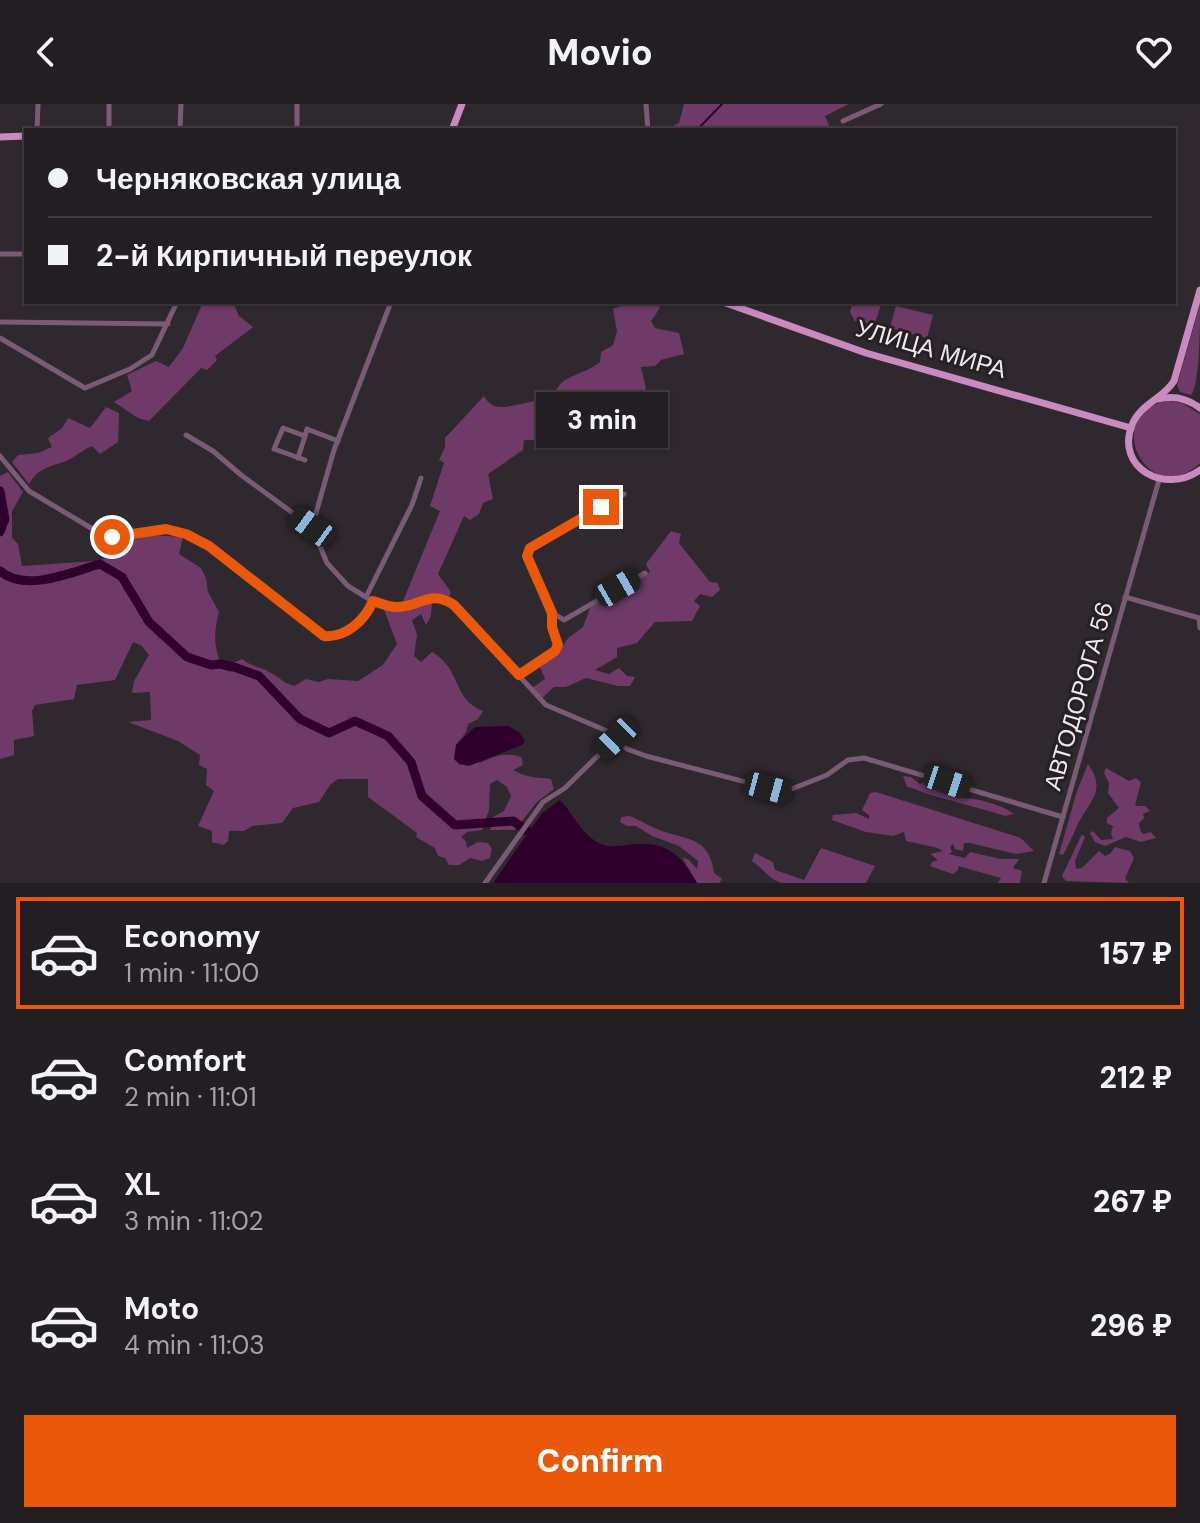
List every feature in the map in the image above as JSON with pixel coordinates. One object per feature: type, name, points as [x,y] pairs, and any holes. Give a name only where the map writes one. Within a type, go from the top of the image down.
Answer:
[{"type":"main road","points":[[453,128],[462,104]]},
{"type":"main road","points":[[0,137],[24,136]]},
{"type":"main road","points":[[1200,290],[1174,381],[1136,416],[1129,438],[1134,458],[1148,475],[1159,480],[1184,479],[1200,470]]},
{"type":"main road","name":"УЛИЦА МИРА","points":[[729,304],[866,353],[1131,428]]},
{"type":"main road","points":[[1156,400],[1177,397],[1200,408]]},
{"type":"street","points":[[37,128],[38,104]]},
{"type":"street","points":[[109,104],[109,128]]},
{"type":"street","points":[[180,128],[181,104]]},
{"type":"street","points":[[297,104],[297,128]]},
{"type":"street","points":[[646,104],[648,128]]},
{"type":"street","points":[[843,121],[881,104]]},
{"type":"street","points":[[0,254],[24,254]]},
{"type":"street","points":[[0,338],[85,388],[92,387],[152,355],[176,304]]},
{"type":"street","points":[[312,527],[338,441],[390,304]]},
{"type":"street","points":[[0,322],[168,324]]},
{"type":"street","points":[[305,436],[283,428],[274,449],[305,460]]},
{"type":"street","points":[[298,458],[307,429],[338,441]]},
{"type":"street","points":[[186,435],[213,451],[312,527],[327,563],[348,586],[373,601],[397,607],[443,598],[464,615],[546,705],[607,731],[627,749],[784,792],[827,775],[848,760],[864,758],[1063,817]]},
{"type":"street","points":[[0,456],[29,491],[96,531],[112,537],[166,529],[186,534],[209,546],[324,636],[331,636],[362,620],[373,601]]},
{"type":"street","points":[[366,597],[402,527],[421,478]]},
{"type":"street","name":"АВТОДОРОГА 56","points":[[1044,883],[1159,480]]},
{"type":"street","points":[[519,675],[555,651],[558,645],[552,627],[552,613],[527,556],[530,548],[624,494]]},
{"type":"street","points":[[552,613],[564,620],[645,573]]},
{"type":"street","points":[[1125,597],[1199,618],[1200,628]]},
{"type":"street","points":[[485,883],[543,802],[565,788],[616,738]]},
{"type":"shaded area","points":[[684,104],[849,104],[825,116],[830,128],[668,128],[679,123]]},
{"type":"shaded area","points":[[202,304],[234,304],[239,316],[253,327],[215,356],[217,360],[207,370],[201,368],[149,421],[138,418],[114,402],[132,391],[127,375],[156,361],[169,367],[183,348]]},
{"type":"shaded area","points":[[626,304],[658,304],[660,308],[651,321],[655,328],[679,333],[684,354],[661,360],[655,366],[641,367],[646,389],[625,412],[608,413],[606,426],[591,431],[579,429],[557,437],[545,449],[535,448],[538,440],[524,440],[523,450],[488,474],[493,499],[483,503],[479,514],[470,520],[464,516],[438,574],[451,592],[449,597],[434,594],[403,601],[440,511],[430,506],[444,463],[439,460],[445,438],[484,396],[499,407],[536,400],[554,393],[564,381],[596,365],[600,362],[601,352],[613,345],[617,331],[613,309]]},
{"type":"shaded area","points":[[852,304],[881,304],[875,323],[871,325],[855,321],[850,312]]},
{"type":"shaded area","points":[[1200,304],[1198,366],[1191,395],[1180,392],[1177,385]]},
{"type":"shaded area","points":[[896,306],[933,315],[927,338],[890,328]]},
{"type":"shaded area","points":[[1167,401],[1182,403],[1200,414],[1200,463],[1181,475],[1164,476],[1149,469],[1139,456],[1134,440],[1136,423],[1147,410]]},
{"type":"shaded area","points":[[106,407],[119,413],[118,442],[100,454],[92,446],[42,470],[29,484],[12,462],[18,455],[38,453],[52,447],[48,438],[62,428],[68,418],[90,428]]},
{"type":"shaded area","points":[[8,472],[23,492],[12,511],[12,538],[18,544],[22,566],[95,561],[124,554],[127,541],[152,535],[183,537],[179,554],[201,568],[208,592],[219,612],[216,642],[224,670],[231,672],[233,663],[242,659],[294,686],[306,679],[319,682],[328,679],[358,681],[383,665],[397,644],[383,607],[397,610],[432,603],[431,616],[426,625],[421,614],[412,620],[417,635],[414,656],[421,662],[432,652],[441,659],[466,699],[483,711],[478,719],[468,724],[456,745],[480,763],[500,756],[521,757],[523,765],[513,770],[527,776],[551,779],[554,789],[537,802],[515,830],[490,830],[493,817],[504,811],[511,796],[507,787],[497,780],[490,784],[489,810],[482,830],[467,832],[461,837],[466,841],[467,848],[478,842],[488,843],[492,849],[490,858],[482,861],[470,858],[459,865],[449,865],[445,858],[438,856],[435,848],[416,837],[417,833],[368,797],[368,779],[338,779],[319,802],[293,808],[282,823],[229,831],[228,841],[223,845],[212,842],[212,831],[198,826],[214,791],[206,785],[207,769],[199,765],[200,755],[178,741],[128,722],[151,720],[150,692],[132,693],[134,681],[149,655],[142,646],[133,642],[115,680],[77,685],[74,699],[35,705],[32,711],[34,736],[14,740],[14,755],[0,759],[0,476]]},
{"type":"shaded area","points":[[671,531],[681,534],[679,543],[710,582],[718,583],[720,590],[712,597],[700,594],[694,601],[700,606],[692,621],[655,622],[637,643],[617,648],[617,657],[595,670],[609,674],[619,668],[627,676],[635,677],[630,686],[586,678],[566,687],[554,687],[542,698],[532,688],[545,679],[540,667],[583,627],[590,608],[650,572],[646,564]]},
{"type":"shaded area","points":[[508,726],[519,732],[525,741],[522,745],[469,766],[459,764],[454,759],[456,745],[475,727]]},
{"type":"shaded area","points":[[1088,764],[1096,782],[1094,796],[1063,855],[1059,854],[1077,791]]},
{"type":"shaded area","points":[[1106,768],[1129,781],[1136,778],[1141,782],[1135,806],[1145,806],[1150,811],[1143,814],[1140,830],[1143,834],[1151,832],[1156,838],[1141,842],[1126,837],[1105,846],[1095,842],[1090,833],[1093,831],[1101,840],[1113,839],[1113,826],[1107,823],[1107,818],[1119,808],[1108,793]]},
{"type":"shaded area","points":[[903,776],[911,777],[920,784],[926,782],[940,786],[965,799],[997,805],[1014,814],[1005,816],[907,787]]},
{"type":"shaded area","points":[[876,792],[1021,838],[1034,851],[1016,854],[964,843],[963,851],[955,849],[953,844],[949,854],[965,858],[970,852],[1001,859],[1019,859],[1013,868],[1022,871],[1020,883],[998,883],[1001,878],[958,866],[953,874],[930,866],[938,860],[930,854],[943,851],[906,841],[904,832],[893,836],[866,832],[832,820],[833,815],[856,813],[869,819],[869,815],[862,810],[870,793]]},
{"type":"shaded area","points":[[560,800],[592,839],[608,846],[645,844],[664,848],[679,857],[697,883],[493,883],[542,813]]},
{"type":"shaded area","points":[[630,816],[698,843],[708,854],[714,873],[722,879],[719,883],[697,883],[682,857],[697,869],[698,861],[679,846],[620,822],[621,817]]},
{"type":"shaded area","points":[[1082,834],[1085,837],[1075,861],[1076,869],[1082,868],[1099,851],[1105,856],[1115,847],[1130,851],[1134,858],[1125,878],[1129,883],[1066,881],[1062,876]]},
{"type":"shaded area","points":[[821,848],[875,866],[866,883],[782,883],[752,861],[755,853],[773,862],[775,870],[804,880]]},
{"type":"waterway","points":[[699,128],[722,104]]},
{"type":"waterway","points":[[0,491],[5,519],[0,532]]},
{"type":"waterway","points":[[0,571],[10,577],[35,581],[100,564],[122,577],[149,622],[187,657],[259,676],[300,719],[329,733],[355,721],[388,736],[411,762],[422,796],[455,825],[513,821],[529,832]]},
{"type":"route","points":[[112,537],[166,529],[186,534],[209,546],[324,636],[331,636],[362,620],[373,601],[397,607],[443,598],[454,605],[519,675],[555,651],[558,645],[552,627],[552,613],[527,556],[530,548],[601,507]]}]
